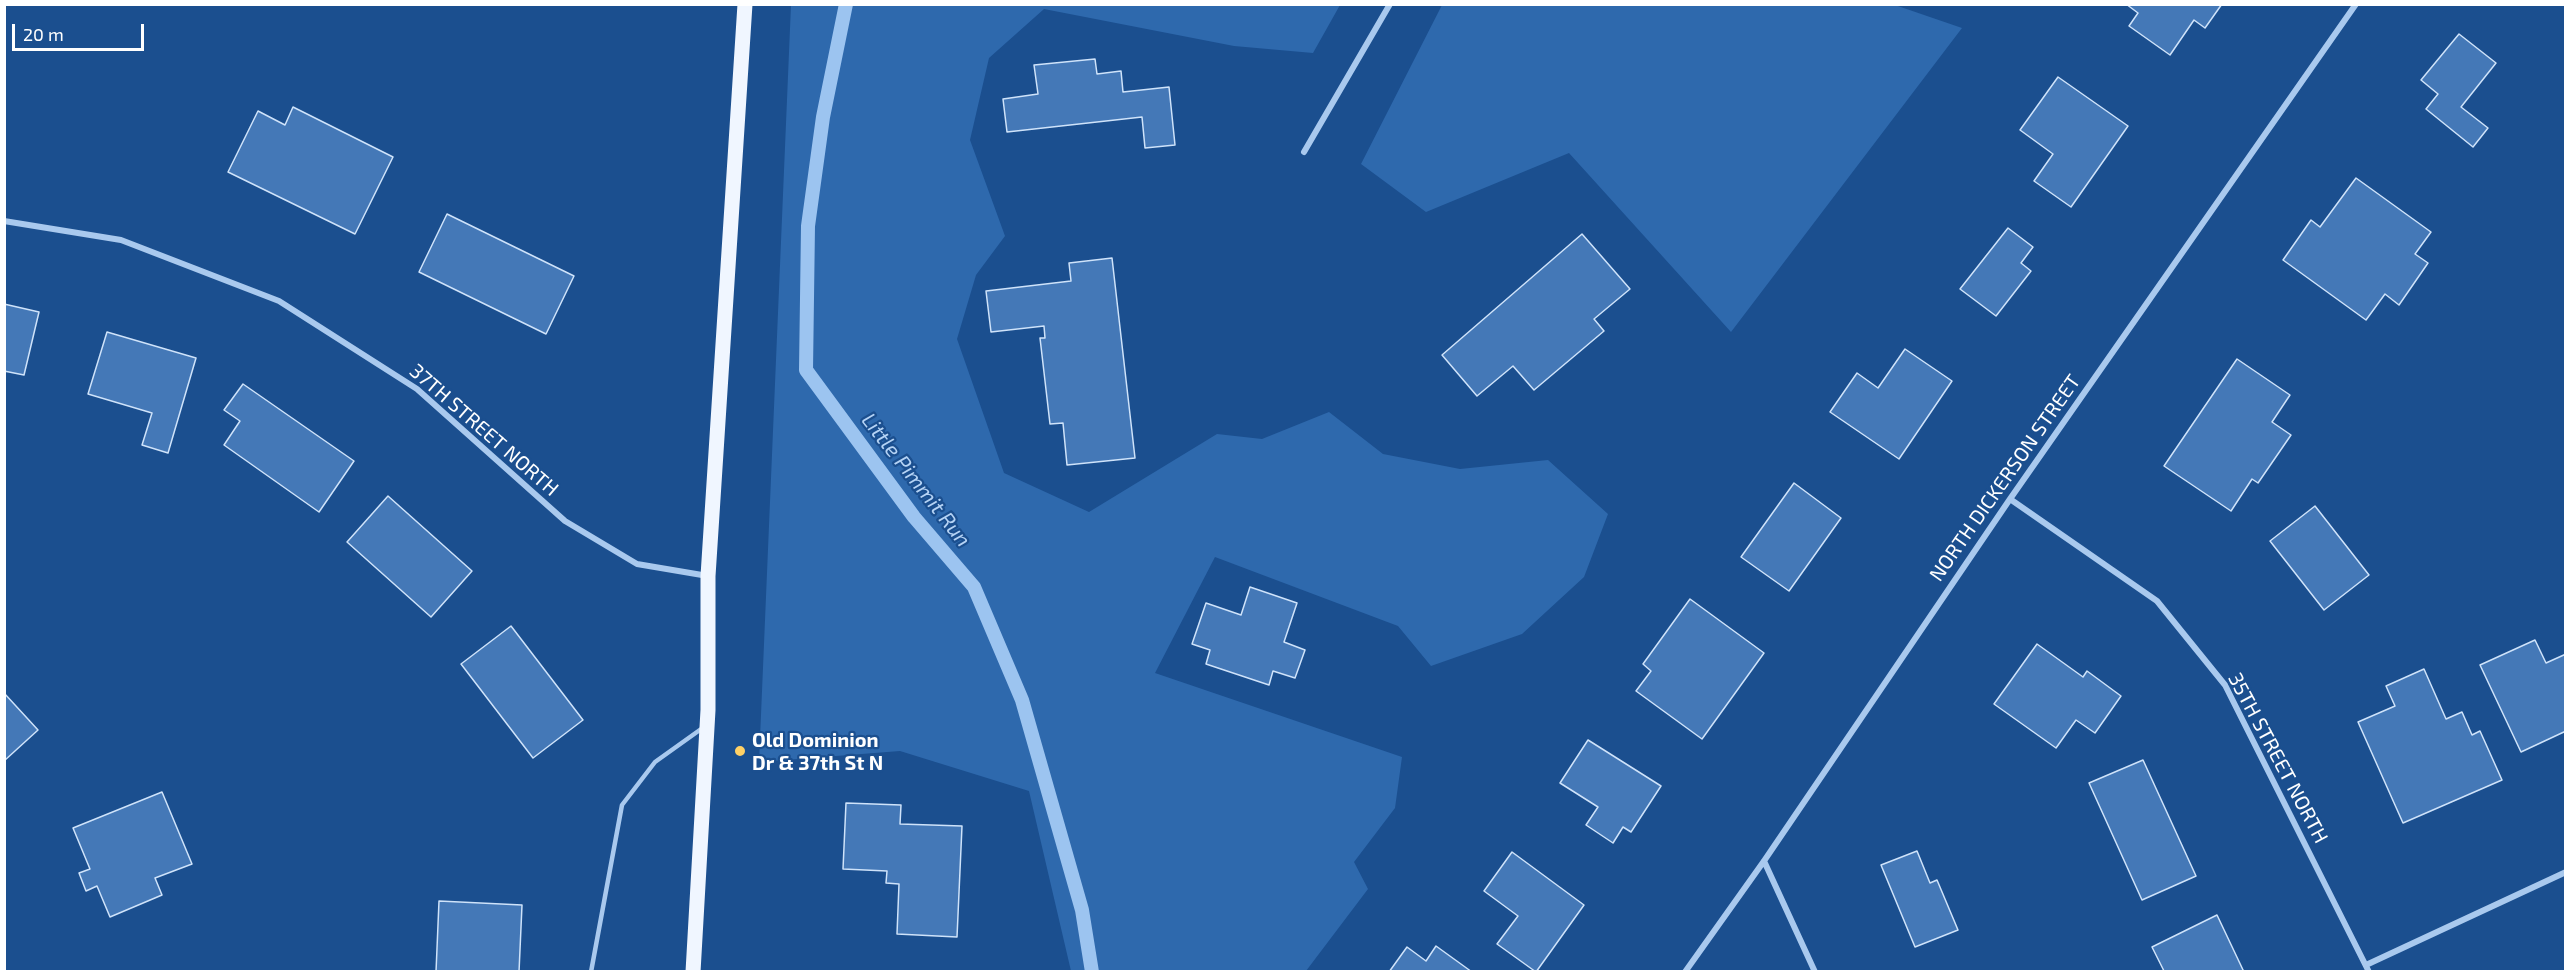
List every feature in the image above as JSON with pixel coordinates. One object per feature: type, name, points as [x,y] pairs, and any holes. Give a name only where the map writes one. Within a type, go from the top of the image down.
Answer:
[{"type":"main road","points":[[693,972],[706,725],[708,576],[745,4]]},
{"type":"street","points":[[1304,152],[1390,4]]},
{"type":"street","name":"NORTH DICKERSON STREET","points":[[1685,972],[1764,861],[2010,499],[2356,4]]},
{"type":"street","name":"37TH STREET NORTH","points":[[4,221],[121,240],[279,301],[417,389],[565,521],[637,564],[708,576]]},
{"type":"street","name":"35TH STREET NORTH","points":[[2010,499],[2157,601],[2225,685],[2367,968]]},
{"type":"street","points":[[1764,861],[1815,972]]},
{"type":"street","points":[[2367,968],[2565,872]]},
{"type":"lane","points":[[591,972],[622,805],[655,762],[706,725]]},
{"type":"shaded area","points":[[1892,4],[1962,28],[1731,332],[1569,153],[1426,212],[1361,164],[1442,5]]},
{"type":"shaded area","points":[[791,5],[1340,5],[1313,53],[1234,46],[1044,9],[989,58],[970,140],[1005,236],[976,275],[957,339],[1004,473],[1089,512],[1217,434],[1262,439],[1329,412],[1383,454],[1460,469],[1548,460],[1608,514],[1584,577],[1522,634],[1431,666],[1398,626],[1215,557],[1155,673],[1402,757],[1395,808],[1354,862],[1368,889],[1306,971],[1071,971],[1029,791],[900,751],[759,762]]},
{"type":"building","points":[[2126,4],[2222,4],[2205,28],[2194,20],[2170,55],[2129,26],[2138,13]]},
{"type":"building","points":[[2459,34],[2496,63],[2461,107],[2488,128],[2473,147],[2426,109],[2438,94],[2421,80]]},
{"type":"building","points":[[1095,59],[1097,74],[1121,71],[1123,92],[1169,87],[1175,145],[1145,148],[1142,117],[1007,132],[1003,99],[1038,94],[1034,65]]},
{"type":"building","points":[[2058,77],[2128,126],[2071,207],[2034,181],[2053,154],[2020,130]]},
{"type":"building","points":[[293,107],[393,157],[355,234],[228,172],[258,111],[285,125]]},
{"type":"building","points":[[2356,178],[2431,232],[2415,254],[2428,263],[2399,305],[2385,294],[2366,320],[2283,260],[2311,220],[2320,227]]},
{"type":"building","points":[[447,214],[574,276],[546,334],[419,272]]},
{"type":"building","points":[[2008,228],[2033,247],[2021,263],[2031,271],[1996,316],[1960,289]]},
{"type":"building","points":[[1582,234],[1630,289],[1594,319],[1604,331],[1534,390],[1513,366],[1477,396],[1442,355]]},
{"type":"building","points":[[1112,258],[1135,458],[1067,465],[1063,423],[1050,424],[1040,338],[1045,338],[1044,326],[991,332],[986,291],[1071,281],[1069,263]]},
{"type":"building","points":[[4,304],[39,312],[24,375],[4,371]]},
{"type":"building","points":[[107,332],[196,358],[168,453],[142,445],[152,413],[88,394]]},
{"type":"building","points":[[1905,349],[1952,381],[1899,459],[1830,412],[1857,373],[1878,388]]},
{"type":"building","points":[[2237,359],[2290,395],[2272,422],[2291,435],[2258,483],[2252,479],[2231,511],[2164,466]]},
{"type":"building","points":[[243,384],[354,461],[319,512],[224,445],[240,421],[224,410]]},
{"type":"building","points":[[1794,483],[1841,518],[1789,591],[1741,557]]},
{"type":"building","points":[[388,496],[472,571],[431,617],[347,542]]},
{"type":"building","points":[[2315,506],[2369,575],[2324,610],[2270,541]]},
{"type":"building","points":[[1250,587],[1297,603],[1284,642],[1305,650],[1295,678],[1273,671],[1269,685],[1206,664],[1210,650],[1192,644],[1206,603],[1241,615]]},
{"type":"building","points":[[1690,599],[1764,653],[1702,739],[1636,691],[1651,671],[1643,664]]},
{"type":"building","points":[[511,626],[583,720],[533,758],[461,664]]},
{"type":"building","points":[[2535,640],[2546,663],[2566,654],[2566,731],[2521,752],[2480,665]]},
{"type":"building","points":[[2037,644],[2083,677],[2087,671],[2121,696],[2095,733],[2076,720],[2056,748],[1994,704]]},
{"type":"building","points":[[2424,669],[2446,719],[2462,712],[2472,735],[2480,731],[2502,780],[2403,823],[2358,722],[2395,706],[2386,686]]},
{"type":"building","points":[[4,693],[38,730],[4,761]]},
{"type":"building","points":[[1588,740],[1661,786],[1631,832],[1623,827],[1613,843],[1586,825],[1598,807],[1560,783]]},
{"type":"building","points":[[2143,760],[2196,876],[2142,900],[2089,783]]},
{"type":"building","points":[[162,792],[192,864],[155,878],[162,895],[110,917],[97,886],[86,891],[79,873],[90,869],[73,828]]},
{"type":"building","points":[[846,803],[901,805],[900,824],[962,826],[957,937],[897,934],[899,884],[886,883],[887,871],[843,869]]},
{"type":"building","points":[[1917,851],[1930,883],[1937,880],[1958,930],[1915,947],[1881,865]]},
{"type":"building","points":[[1512,852],[1584,905],[1536,972],[1497,944],[1518,916],[1484,891]]},
{"type":"building","points":[[439,901],[522,905],[519,972],[436,972]]},
{"type":"building","points":[[2217,915],[2244,972],[2162,972],[2164,971],[2152,947]]},
{"type":"building","points":[[1436,946],[1472,972],[1389,972],[1407,947],[1426,961]]},
{"type":"waterway","name":"Little Pimmit Run","points":[[846,4],[823,117],[808,226],[806,370],[914,517],[974,587],[1022,700],[1082,910],[1092,972]]},
{"type":"place","name":"Old Dominion Dr & 37th St N","points":[[740,751]]}]
